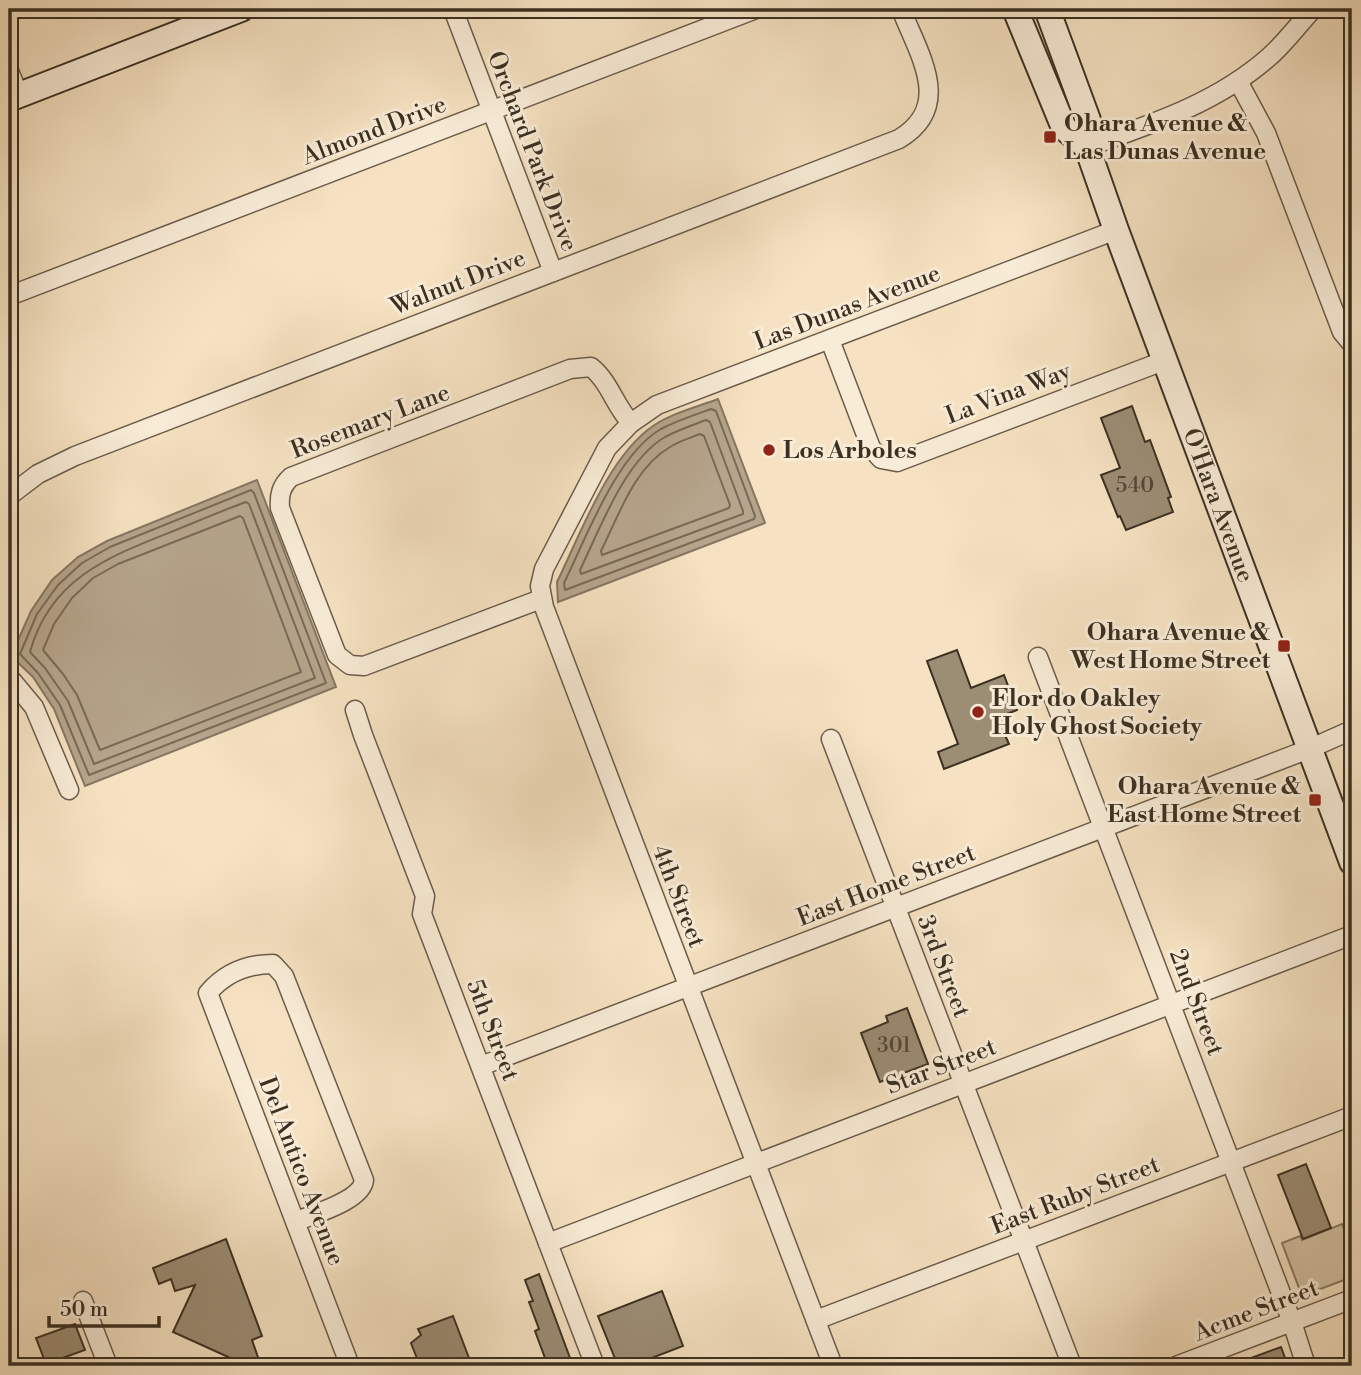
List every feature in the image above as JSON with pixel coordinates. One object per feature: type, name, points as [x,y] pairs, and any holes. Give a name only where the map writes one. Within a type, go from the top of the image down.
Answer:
[{"type":"main road","points":[[14,97],[240,9]]},
{"type":"main road","name":"O'Hara Avenue","points":[[1015,9],[1065,128],[1087,147]]},
{"type":"main road","name":"O'Hara Avenue","points":[[1047,9],[1088,120],[1087,147],[1116,230],[1352,862]]},
{"type":"street","name":"Orchard Park Drive","points":[[453,9],[553,272]]},
{"type":"street","name":"Almond Drive","points":[[9,296],[756,9]]},
{"type":"street","name":"Walnut Drive","points":[[9,496],[38,474],[75,456],[899,139],[913,130],[925,117],[930,99],[928,78],[901,9]]},
{"type":"street","points":[[1087,147],[1176,115],[1238,81],[1271,55],[1312,9]]},
{"type":"street","points":[[9,71],[14,97]]},
{"type":"street","points":[[1238,81],[1266,133],[1342,332],[1352,344]]},
{"type":"street","name":"Las Dunas Avenue","points":[[607,448],[631,423],[657,405],[1116,230]]},
{"type":"street","name":"La Vina Way","points":[[830,340],[870,449],[881,459],[897,461],[1166,360]]},
{"type":"street","name":"Rosemary Lane","points":[[541,599],[364,666],[350,665],[337,655],[280,508],[279,497],[284,484],[291,477],[570,369],[590,367],[600,375],[619,410],[631,423]]},
{"type":"street","name":"4th Street","points":[[607,448],[544,569],[540,586],[541,599],[833,1366]]},
{"type":"street","name":"2nd Street","points":[[1038,657],[1292,1322],[1306,1366]]},
{"type":"street","points":[[9,677],[34,707],[69,790]]},
{"type":"street","name":"5th Street","points":[[355,710],[425,896],[422,914],[595,1366]]},
{"type":"street","name":"East Home Street","points":[[481,1066],[1309,749],[1352,730]]},
{"type":"street","name":"3rd Street","points":[[831,739],[1072,1366]]},
{"type":"street","name":"Star Street","points":[[548,1243],[1352,935]]},
{"type":"street","name":"Del Antico Avenue","points":[[295,1222],[354,1197],[363,1188],[364,1180],[284,976],[273,964],[253,964],[219,981],[208,993],[349,1366]]},
{"type":"street","name":"East Ruby Street","points":[[816,1320],[1352,1116]]},
{"type":"street","name":"Acme Street","points":[[1176,1366],[1352,1299]]},
{"type":"street","points":[[83,1301],[108,1366]]},
{"type":"shaded area","points":[[1342,1224],[1352,1250],[1352,1277],[1302,1296],[1282,1243],[1300,1236],[1302,1240]]},
{"type":"water","points":[[718,399],[765,523],[558,602],[557,582],[597,497],[622,457],[660,421]]},
{"type":"water","points":[[257,480],[336,687],[85,786],[54,709],[33,677],[11,656],[31,611],[52,580],[78,557],[107,541]]},
{"type":"building","points":[[1132,406],[1145,442],[1150,440],[1171,497],[1168,498],[1173,512],[1126,530],[1101,475],[1120,468],[1101,418]]},
{"type":"building","name":"Flor do Oakley Holy Ghost Society","points":[[957,650],[971,688],[1004,675],[1017,710],[1004,715],[1009,731],[1004,733],[1009,744],[944,769],[938,752],[958,744],[927,661]]},
{"type":"building","points":[[907,1008],[928,1064],[880,1082],[861,1033],[888,1022],[886,1016]]},
{"type":"building","points":[[1306,1164],[1331,1228],[1303,1239],[1278,1175]]},
{"type":"building","points":[[226,1239],[262,1336],[252,1340],[261,1366],[248,1366],[173,1332],[195,1285],[175,1291],[171,1279],[159,1284],[153,1268]]},
{"type":"building","points":[[539,1274],[573,1366],[548,1366],[535,1331],[539,1329],[529,1302],[533,1301],[525,1280]]},
{"type":"building","points":[[662,1291],[683,1346],[631,1366],[618,1366],[598,1316]]},
{"type":"building","points":[[453,1316],[472,1366],[420,1366],[411,1343],[421,1335],[418,1329]]},
{"type":"building","points":[[75,1324],[85,1350],[46,1364],[36,1338]]},
{"type":"building","points":[[1281,1347],[1288,1366],[1232,1365]]},
{"type":"place","name":"Ohara Avenue & Las Dunas Avenue","points":[[1050,137]]},
{"type":"place","name":"Los Arboles","points":[[769,450]]},
{"type":"place","name":"Ohara Avenue & West Home Street","points":[[1284,646]]},
{"type":"place","name":"Flor do Oakley Holy Ghost Society","points":[[978,712]]},
{"type":"place","name":"Ohara Avenue & East Home Street","points":[[1315,800]]}]
